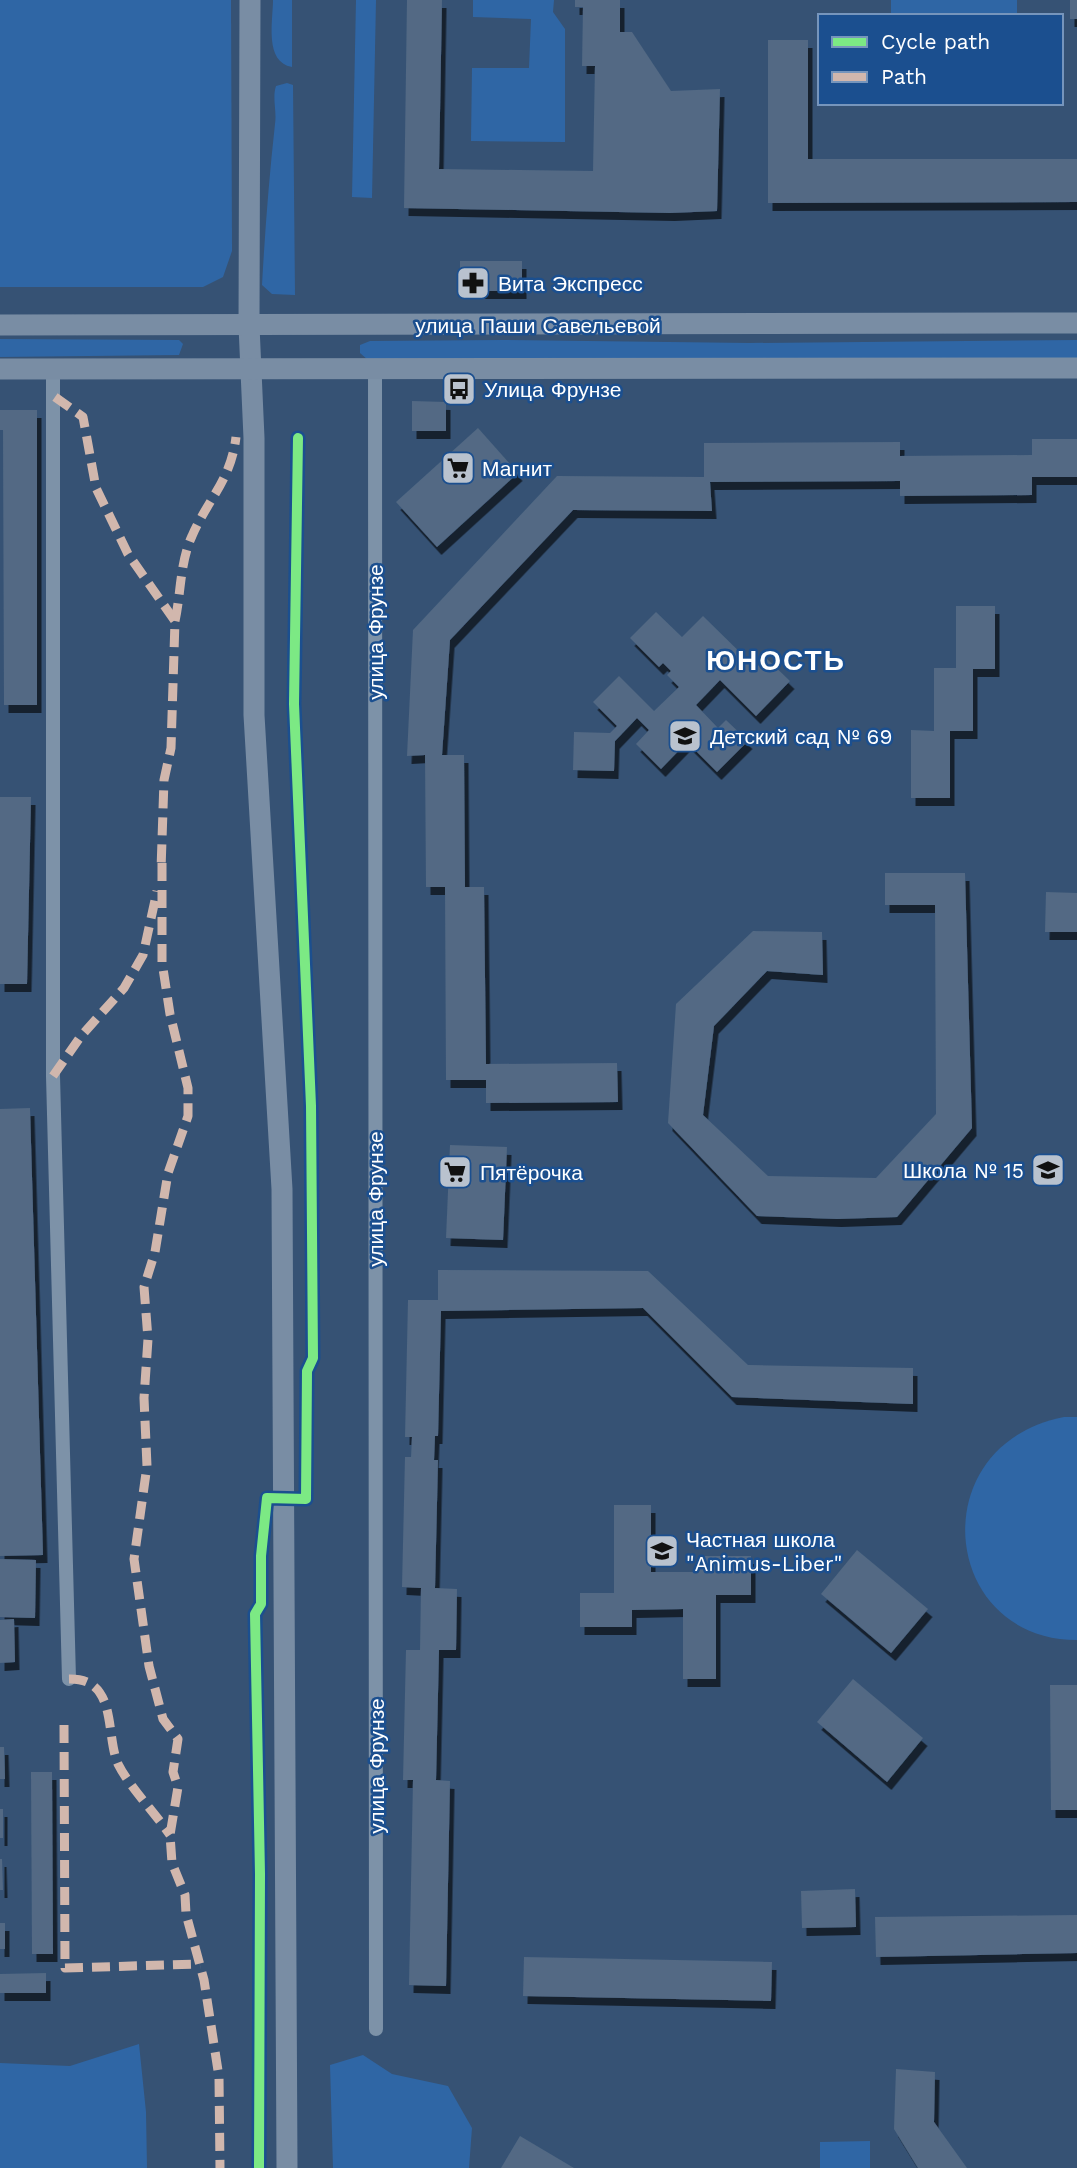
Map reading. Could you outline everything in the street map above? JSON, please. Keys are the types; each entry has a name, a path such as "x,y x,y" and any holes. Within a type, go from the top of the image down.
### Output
{"main road":[{"path":"250,0 249,326 254,438 254,715 282,1189 287,2168"},
{"name":"улица Паши Савельевой","path":"0,325 1077,324"},
{"name":"улица Паши Савельевой","path":"0,369 1077,368"}],"street":[{"path":"53,369 53,1076 69,1679"},
{"name":"улица Фрунзе","path":"375,369 376,2029"}],"shaded area":[{"path":"0,0 231,0 232,251 223,277 203,287 0,287"},
{"path":"273,0 292,0 292,67 283,64 274,49"},
{"path":"356,0 376,0 372,198 352,197"},
{"path":"473,0 554,0 553,12 565,29 565,142 471,141 472,68 529,68 531,19 473,17"},
{"path":"891,0 1017,0 1017,14 891,14"},
{"path":"287,83 293,85 295,295 272,294 262,285 275,91 276,86"},
{"path":"0,339 179,340 183,344 179,355 0,357"},
{"path":"1077,340 1077,358 368,360 360,353 360,345 370,341 749,343"},
{"path":"1064,1417 1077,1417 1077,1640 1031,1632 997,1609 975,1577 966,1539 969,1500 986,1464 1018,1435"},
{"path":"139,2044 146,2112 147,2168 0,2168 0,2063 70,2066"},
{"path":"363,2055 392,2074 448,2086 472,2128 469,2168 333,2168 330,2065"},
{"path":"870,2141 870,2168 820,2168 820,2142"}],"building":[{"path":"407,0 442,0 439,169 593,171 595,66 582,66 583,7 575,7 575,0 620,0 620,32 632,32 671,91 720,89 717,211 670,213 404,208"},
{"path":"1070,0 1077,0 1077,19 1070,19"},
{"path":"768,40 808,40 808,159 1077,159 1077,202 768,203"},
{"path":"460,261 522,261 522,291 460,291"},
{"path":"412,401 446,402 446,431 412,431"},
{"path":"0,410 37,410 37,705 4,705 3,430 0,430"},
{"path":"478,428 518,473 437,547 396,502"},
{"path":"1032,439 1077,439 1077,477 1032,477 1032,495 900,496 900,481 710,482 712,511 573,510 450,640 442,755 464,755 465,887 484,887 486,1064 617,1063 618,1102 486,1103 486,1080 446,1080 445,887 426,887 425,755 407,756 413,630 557,476 704,477 704,443 900,442 900,456 1032,455"},
{"path":"956,606 995,606 995,669 973,669 973,731 950,731 950,798 911,798 911,730 934,731 934,668 956,668"},
{"path":"656,612 682,637 703,616 756,668 766,658 790,681 756,716 720,680 696,705 718,728 726,720 748,741 717,772 687,742 661,769 636,744 649,730 637,718 615,741 614,771 573,770 574,732 610,733 617,726 593,702 619,676 654,711 679,687 667,675 671,671 663,663 659,667 630,638"},
{"path":"0,797 31,797 27,984 0,984"},
{"path":"885,873 965,873 972,1128 897,1217 837,1219 757,1216 668,1123 676,1004 753,931 822,932 823,975 767,971 714,1026 703,1115 768,1176 876,1178 936,1114 935,905 885,905"},
{"path":"1046,892 1077,893 1077,932 1045,932"},
{"path":"30,1108 43,1555 0,1556 0,1109"},
{"path":"450,1145 507,1147 503,1240 446,1238"},
{"path":"438,1270 648,1271 748,1365 913,1368 913,1404 732,1397 643,1308 441,1311 438,1436 435,1436 434,1460 438,1460 435,1588 457,1589 456,1650 439,1650 436,1780 450,1781 446,1986 409,1985 413,1780 403,1780 406,1650 420,1650 421,1588 402,1587 405,1457 411,1457 412,1437 405,1437 408,1300 438,1300"},
{"path":"614,1505 651,1505 651,1572 698,1572 698,1556 751,1556 751,1595 716,1595 716,1679 683,1679 683,1609 632,1610 632,1627 580,1627 580,1593 614,1593"},
{"path":"857,1550 928,1609 891,1653 821,1594"},
{"path":"0,1559 36,1560 35,1618 0,1617"},
{"path":"14,1619 15,1662 0,1663 0,1620"},
{"path":"853,1679 923,1738 887,1782 817,1722"},
{"path":"1050,1685 1077,1685 1077,1810 1051,1810"},
{"path":"0,1747 4,1747 5,1779 0,1779"},
{"path":"31,1772 52,1772 53,1954 32,1954"},
{"path":"0,1809 3,1809 3,1838 0,1838"},
{"path":"2,1859 3,1890 0,1890"},
{"path":"855,1889 856,1927 802,1928 801,1891"},
{"path":"1077,1915 1077,1953 876,1957 875,1917"},
{"path":"0,1923 5,1923 5,1949 0,1949"},
{"path":"524,1957 772,1962 771,2001 523,1996"},
{"path":"46,1973 46,1993 0,1993 0,1974"},
{"path":"896,2069 935,2072 934,2122 967,2168 918,2168 894,2129"},
{"path":"520,2136 574,2168 501,2168"}],"marked path":[{"path":"55,397 83,417 96,488 128,554 175,621 171,748 164,780 161,870"},
{"path":"175,621 188,546 224,477 236,437"},
{"path":"162,863 162,962 170,1014 188,1088 188,1116 168,1173 155,1252 144,1287 148,1339 144,1398 147,1466 134,1559 149,1666 163,1719 178,1739 173,1772 178,1787 170,1835 172,1863 185,1895 186,1914 204,1980 219,2077 220,2168"},
{"path":"53,1076 81,1036 124,988 143,955 157,891"},
{"path":"69,1679 85,1681 96,1688 103,1698 118,1764 170,1835"},
{"path":"64,1725 65,1968 200,1964"}],"cycle path":[{"path":"259,2168 260,1874 255,1614 261,1604 261,1556 267,1498 306,1499 307,1371 313,1358 311,1106 294,704 298,438"}],"place":[{"name":"Вита Экспресс","path":"473,283"},
{"name":"Улица Фрунзе","path":"459,389"},
{"name":"Магнит","path":"458,468"},
{"name":"Детский сад № 69","path":"685,736"},
{"name":"Школа № 15","path":"1048,1170"},
{"name":"Пятёрочка","path":"455,1172"},
{"name":"Частная школа \"Animus-Liber\"","path":"662,1551"}],"district":[{"name":"ЮНОСТЬ","path":"776,660"}]}
